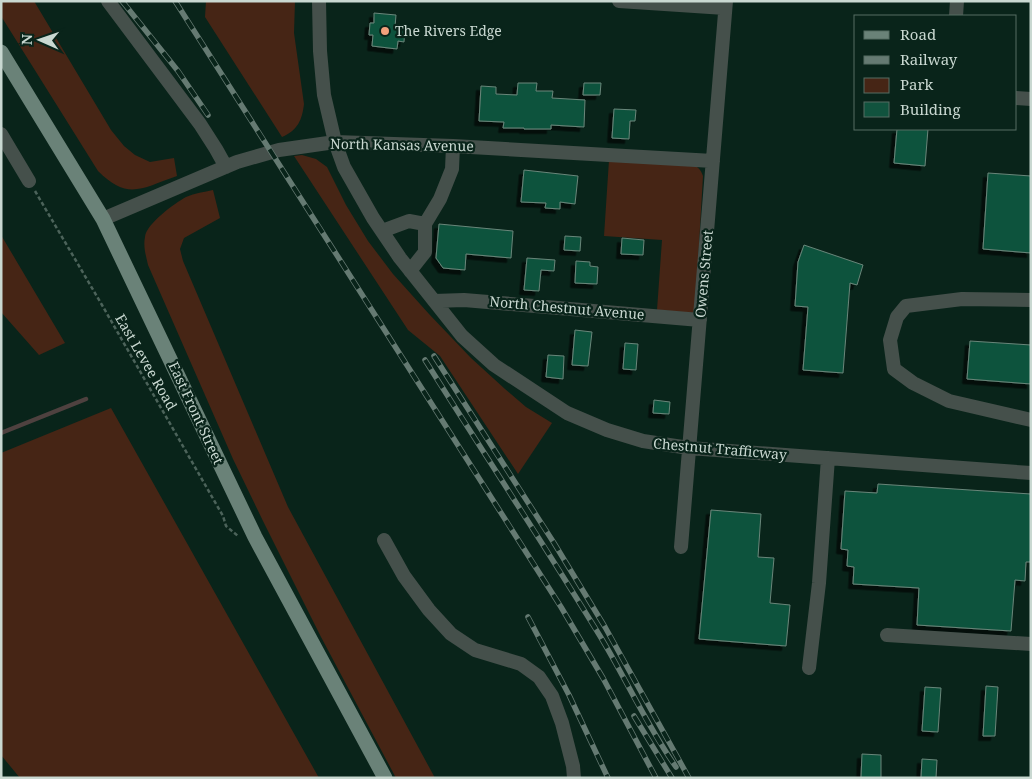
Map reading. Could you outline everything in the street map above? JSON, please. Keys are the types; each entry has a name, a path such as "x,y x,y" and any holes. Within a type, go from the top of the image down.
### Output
{"main road":[{"name":"East Front Street","path":"1,52 103,219 255,537 385,778"}],"street":[{"path":"108,1 200,124 226,167"},
{"name":"Chestnut Trafficway","path":"319,1 320,51 324,96 335,142 344,167 400,258 462,336 494,365 567,413 608,430 643,441 688,448 1031,473"},
{"path":"619,1 725,4"},
{"path":"956,15 957,1"},
{"name":"Owens Street","path":"681,547 725,4"},
{"path":"1017,98 1031,99"},
{"path":"1,134 29,181"},
{"name":"North Kansas Avenue","path":"103,219 238,162 279,150 335,142 454,146 713,161"},
{"path":"410,271 426,252 425,224 440,199 452,168 454,146"},
{"path":"382,231 409,221 425,224"},
{"path":"1031,300 962,299 906,306 897,317 890,340 894,369 914,383 949,401 1031,420"},
{"name":"North Chestnut Avenue","path":"434,301 464,300 700,320"},
{"path":"809,668 819,582 828,458"},
{"path":"384,540 404,576 429,610 451,634 475,650 521,664 539,677 552,696 562,723 573,766 574,778"},
{"path":"887,635 1031,644"}],"path":[{"name":"East Levee Road","path":"29,181 223,516 226,526 239,537 255,537"}],"green space":[{"path":"1,1 34,1 111,130 124,146 135,155 150,162 174,158 177,176 145,188 127,189 118,186 98,171 1,16"},
{"path":"206,1 295,1 294,33 304,104 298,124 292,131 282,137 205,17"},
{"path":"302,155 316,159 327,167 346,205 368,241 393,274 429,314 471,358 505,389 526,407 552,423 518,474 440,356 408,330 294,156"},
{"path":"609,160 694,165 699,168 703,176 695,313 657,310 662,240 604,236"},
{"path":"213,190 220,218 184,238 180,249 183,261 288,507 435,778 396,778 321,637 233,459 148,265 144,240 150,226 168,209 186,197"},
{"path":"1,235 65,343 39,355 1,312"},
{"path":"111,408 319,778 20,778 1,755 1,453"}],"building":[{"path":"374,13 396,15 395,27 405,27 404,42 398,41 397,49 372,46 373,35 369,35 370,23 374,23"},
{"path":"518,83 537,83 536,91 553,91 552,98 585,100 584,127 551,125 551,129 503,128 504,122 479,121 481,86 496,87 496,94 517,95"},
{"path":"584,83 601,83 600,95 583,95"},
{"path":"614,109 636,110 635,121 630,121 629,139 612,138"},
{"path":"897,130 928,130 925,166 894,163"},
{"path":"524,170 578,176 575,204 560,202 560,209 545,208 546,203 521,202"},
{"path":"988,173 1031,176 1031,253 983,249"},
{"path":"439,224 513,231 511,258 466,254 465,270 443,268 436,258"},
{"path":"565,236 581,237 580,251 564,250"},
{"path":"622,238 644,240 643,255 621,254"},
{"path":"804,245 863,265 857,285 850,283 843,373 803,370 808,307 795,306 798,262"},
{"path":"527,258 555,260 554,271 541,270 539,291 524,290"},
{"path":"576,261 590,262 590,266 598,267 597,284 575,283"},
{"path":"575,330 592,332 588,366 572,365"},
{"path":"970,341 1031,345 1031,384 967,379"},
{"path":"625,343 638,344 636,370 623,369"},
{"path":"548,355 564,356 563,379 546,377"},
{"path":"654,400 670,402 669,414 653,413"},
{"path":"878,484 1031,494 1031,562 1026,562 1025,581 1015,580 1011,631 917,625 919,588 853,584 854,567 847,566 848,550 841,549 845,491 877,493"},
{"path":"711,510 761,514 758,557 774,558 770,603 790,605 786,646 699,639"},
{"path":"986,686 998,687 995,736 983,736"},
{"path":"925,687 941,688 938,732 922,731"},
{"path":"862,754 881,755 881,778 861,778"},
{"path":"922,759 937,760 936,778 921,778"}],"waterway":[{"path":"1,433 86,399"}],"railway":[{"path":"122,1 178,71 208,115"},
{"path":"175,1 561,607 603,678 656,778"},
{"path":"434,356 554,543 605,627 689,778"},
{"path":"425,360 600,636 676,767"},
{"path":"528,617 569,695 608,778"},
{"path":"634,716 672,778"}],"place":[{"name":"The Rivers Edge","path":"385,31"}]}
